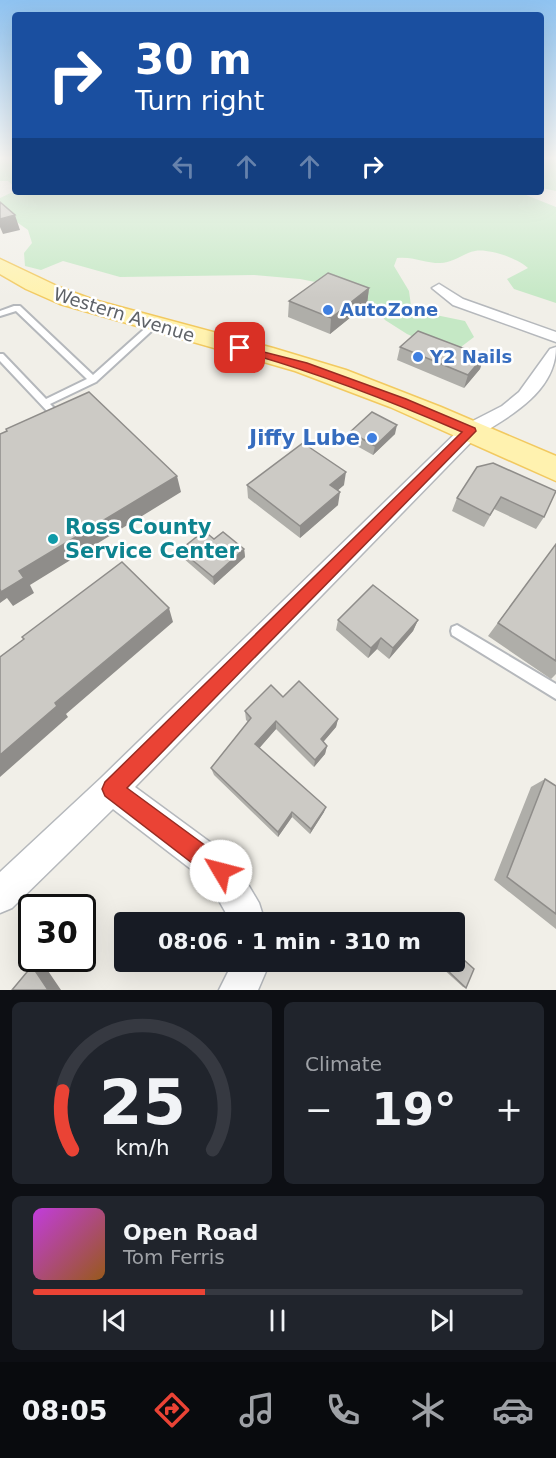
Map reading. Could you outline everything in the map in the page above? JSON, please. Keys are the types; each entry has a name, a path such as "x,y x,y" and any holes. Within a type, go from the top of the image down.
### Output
{"main road":[{"name":"Western Avenue","path":"0,265 22,280 55,296 304,365 402,401 556,469"}],"street":[{"path":"439,288 458,302 556,337"},
{"path":"1,893 112,789 470,431 508,410 525,396 556,352"},
{"path":"112,789 221,871 245,912"},
{"path":"238,990 247,972"}],"lane":[{"path":"0,315 17,308 93,380"},
{"path":"44,403 93,380 154,325"},
{"path":"0,356 54,413 34,422"},
{"path":"457,631 556,692"}],"green space":[{"path":"0,205 552,205 556,207 556,303 514,289 507,279 528,268 503,255 481,250 440,263 397,258 394,266 409,291 411,306 426,313 465,321 474,337 457,350 436,347 407,334 385,320 373,304 336,286 300,279 254,275 120,277 63,261 41,270 25,266 24,253 32,243 28,230 0,210"}],"building":[{"path":"0,205 4,205 15,215 0,219"},
{"path":"328,273 369,288 331,318 289,301"},
{"path":"418,331 484,356 468,375 400,347"},
{"name":"Ross County Service Center","path":"89,392 177,476 19,571 24,578 1,592 0,434 7,431 6,429"},
{"path":"372,412 397,425 375,446 350,432"},
{"path":"303,443 346,472 330,485 340,492 300,526 247,485"},
{"path":"493,463 556,491 544,517 501,497 490,515 457,498 477,467"},
{"path":"204,531 214,539 223,532 244,549 213,577 180,550"},
{"path":"556,544 556,661 498,623"},
{"path":"122,562 169,608 55,703 57,706 0,755 0,657 24,639 22,637"},
{"path":"373,585 418,620 393,648 381,638 371,648 338,620"},
{"path":"299,681 338,719 321,739 327,746 315,760 276,721 255,744 326,807 311,829 292,812 278,832 211,768 251,718 245,711 271,685 283,697"},
{"path":"545,779 556,786 556,914 507,877"},
{"path":"465,961 474,969 466,988 449,972 465,972"},
{"path":"27,972 36,972 48,990 12,990"}],"place":[{"name":"AutoZone","path":"328,310"},
{"name":"Y2 Nails","path":"418,357"},
{"name":"Jiffy Lube","path":"372,438"},
{"name":"Ross County Service Center","path":"53,539"}],"route":[{"path":"221,871 112,789 470,431 402,401 304,365 240,348"}]}
